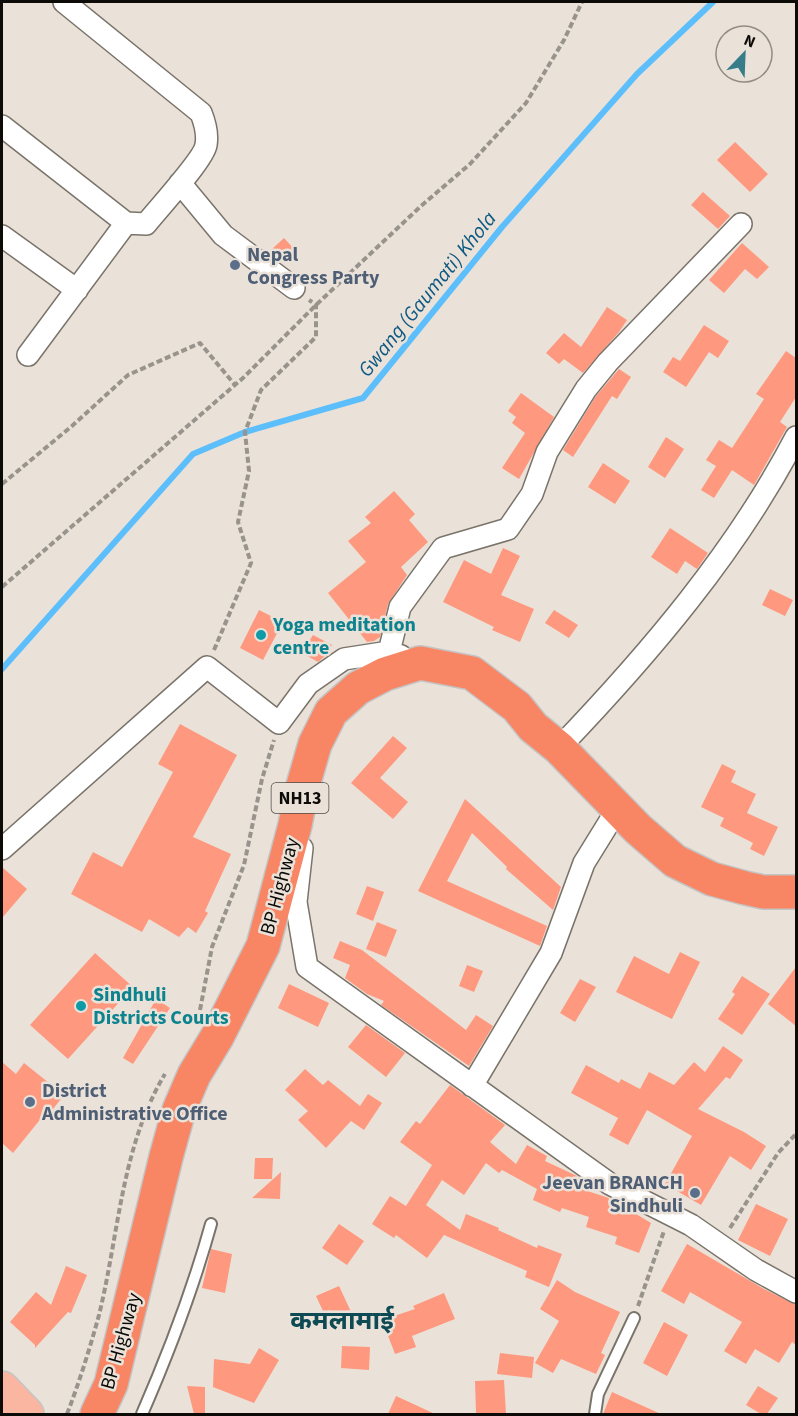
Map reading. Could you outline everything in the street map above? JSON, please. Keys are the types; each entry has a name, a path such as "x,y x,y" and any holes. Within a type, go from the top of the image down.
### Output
{"highway":[{"name":"BP Highway","path":"97,1414 111,1384 179,1110 194,1075 218,1037 263,946 315,744 331,712 358,688 385,674 420,663 472,673 517,707 533,727 559,748 638,829 675,861 712,879 763,892 796,892"}],"main road":[{"path":"2,1388 27,1414"}],"street":[{"path":"2,126 126,223 146,224 206,147 207,130 201,113 64,2"},
{"path":"180,183 223,235 294,288"},
{"path":"28,355 126,223"},
{"path":"389,652 400,607 443,548 508,528 532,494 547,452 586,389 608,362 741,224"},
{"path":"2,236 77,290"},
{"path":"559,748 662,633 708,574 772,483 796,436"},
{"path":"2,849 207,667 279,723 308,684 344,659 389,652 420,663"},
{"path":"472,1086 551,953 584,863 618,808"},
{"path":"296,825 303,840 296,902 307,967 610,1184 670,1213 756,1270 796,1292"}],"lane":[{"path":"142,1414 175,1338 196,1278 211,1224"},
{"path":"595,1414 598,1394 634,1318"}],"path":[{"path":"2,587 235,385 421,206 470,164 526,104 564,40 582,2"},
{"path":"207,667 251,563 238,522 249,471 244,432 261,390 316,337 316,305"},
{"path":"2,484 72,426 128,375 200,343 235,385"},
{"path":"719,1244 778,1152 796,1134"},
{"path":"634,1318 670,1213"}],"building":[{"path":"735,142 768,174 750,192 717,160"},
{"path":"703,192 730,216 718,229 691,205"},
{"path":"284,238 294,249 282,260 272,249"},
{"path":"742,243 769,267 757,279 745,269 724,293 709,280"},
{"path":"607,307 627,320 583,373 564,359 559,364 546,353 564,333 581,347"},
{"path":"704,325 729,341 718,358 709,352 686,387 663,372 673,357 680,361"},
{"path":"786,351 796,358 796,397 780,422 787,427 754,485 732,470 714,498 701,490 716,466 706,460 719,440 732,448 764,399 756,394"},
{"path":"619,369 631,377 617,399 612,396 573,457 563,450 596,396"},
{"path":"521,393 554,417 519,479 502,468 525,433 512,423 516,417 508,411"},
{"path":"666,437 684,449 665,478 648,467"},
{"path":"603,463 630,481 615,504 588,487"},
{"path":"394,491 415,514 409,520 428,542 401,567 407,575 388,604 380,637 367,642 328,593 366,562 348,541 371,523 365,517"},
{"path":"670,528 708,553 697,569 685,561 677,574 651,557"},
{"path":"503,548 520,556 501,595 534,609 520,642 492,630 494,627 443,602 464,560 491,574"},
{"path":"770,589 793,600 785,616 762,605"},
{"name":"Yoga meditation centre","path":"259,610 283,622 263,660 240,648"},
{"path":"554,610 578,625 569,638 545,623"},
{"path":"313,635 332,645 318,662 302,653"},
{"path":"180,724 237,755 193,837 231,854 205,911 208,913 196,933 188,927 179,937 149,919 142,932 71,894 93,852 122,867 173,772 158,764"},
{"path":"393,736 407,748 380,778 408,802 393,819 351,783"},
{"path":"722,764 736,771 731,782 756,794 747,813 778,827 764,856 750,849 753,843 720,826 724,818 701,807"},
{"path":"465,799 561,887 553,910 506,869 507,867 472,833 447,881 547,926 540,946 418,891"},
{"path":"2,867 27,889 2,918"},
{"path":"367,886 384,892 373,921 356,914"},
{"path":"377,922 397,930 386,957 366,949"},
{"path":"340,941 362,950 466,1030 476,1015 493,1026 469,1066 381,1005 384,1001 367,994 345,978 350,965 333,958"},
{"path":"680,952 700,962 672,1019 616,992 634,956 669,974"},
{"name":"Sindhuli Districts Courts","path":"95,953 133,987 68,1059 30,1025"},
{"path":"467,965 483,971 474,992 459,986"},
{"path":"796,967 796,1026 768,1004"},
{"path":"742,976 770,994 742,1035 718,1019 735,994 732,992"},
{"path":"580,979 596,987 575,1022 560,1013"},
{"path":"289,984 329,1003 318,1027 278,1008"},
{"path":"156,999 170,1008 133,1064 123,1058"},
{"path":"366,1025 405,1053 386,1077 348,1047"},
{"path":"723,1046 743,1060 730,1079 726,1077 698,1109 766,1146 751,1170 730,1156 701,1205 665,1184 692,1136 647,1110 628,1145 609,1135 618,1118 571,1093 586,1065 619,1083 621,1079 640,1089 649,1072 674,1085 694,1062 705,1072"},
{"name":"District Administrative Office","path":"2,1062 16,1074 24,1063 64,1095 46,1118 43,1116 13,1153 2,1143"},
{"path":"305,1069 323,1085 328,1080 360,1106 368,1094 382,1103 364,1130 351,1121 326,1148 298,1120 308,1111 285,1090"},
{"path":"450,1085 505,1125 490,1142 516,1164 527,1145 547,1156 545,1161 577,1176 572,1186 609,1198 608,1202 631,1211 651,1223 639,1253 615,1244 617,1237 586,1227 589,1217 562,1208 560,1212 533,1200 537,1189 502,1170 499,1173 486,1163 464,1195 442,1180 426,1205 460,1230 466,1214 537,1248 538,1245 562,1254 549,1287 525,1277 527,1271 444,1235 427,1258 396,1235 394,1238 372,1224 390,1196 406,1206 432,1165 400,1142 416,1121 420,1124"},
{"path":"255,1158 273,1158 272,1179 254,1179"},
{"path":"281,1172 280,1199 252,1198"},
{"path":"756,1204 788,1219 770,1256 738,1240"},
{"path":"339,1224 364,1241 347,1265 322,1248"},
{"path":"687,1244 796,1305 796,1345 792,1342 779,1363 755,1349 746,1364 724,1351 742,1322 690,1292 684,1304 661,1291"},
{"path":"211,1249 232,1254 225,1293 202,1288"},
{"path":"66,1266 87,1275 71,1313 68,1312 35,1348 35,1345 10,1322 36,1292 51,1305"},
{"path":"557,1280 575,1292 620,1312 601,1353 605,1355 596,1374 561,1359 553,1373 535,1363 559,1321 540,1309"},
{"path":"339,1286 352,1314 329,1324 316,1296"},
{"path":"444,1293 455,1319 412,1336 416,1347 395,1354 382,1320 415,1309 413,1306"},
{"path":"664,1322 688,1335 667,1376 643,1363"},
{"path":"342,1346 370,1347 369,1370 341,1368"},
{"path":"259,1348 279,1360 254,1403 213,1387 214,1359 250,1364"},
{"path":"500,1353 534,1357 532,1378 497,1374"},
{"path":"504,1380 506,1414 476,1414 475,1381"},
{"path":"187,1386 205,1387 205,1414 194,1414"},
{"path":"758,1386 778,1398 767,1414 761,1414 746,1405"},
{"path":"612,1392 661,1414 603,1414"},
{"path":"396,1396 435,1414 388,1414"}],"waterway":[{"name":"Gwang (Gaumati) Khola","path":"2,669 193,454 245,432 363,398 502,227 637,74 713,2"}],"place":[{"name":"Nepal Congress Party","path":"235,265"},
{"name":"Yoga meditation centre","path":"261,635"},
{"name":"Sindhuli Districts Courts","path":"81,1006"},
{"name":"District Administrative Office","path":"30,1102"},
{"name":"Jeevan BRANCH Sindhuli","path":"695,1193"}],"district":[{"name":"कमलामाई","path":"342,1320"}]}
